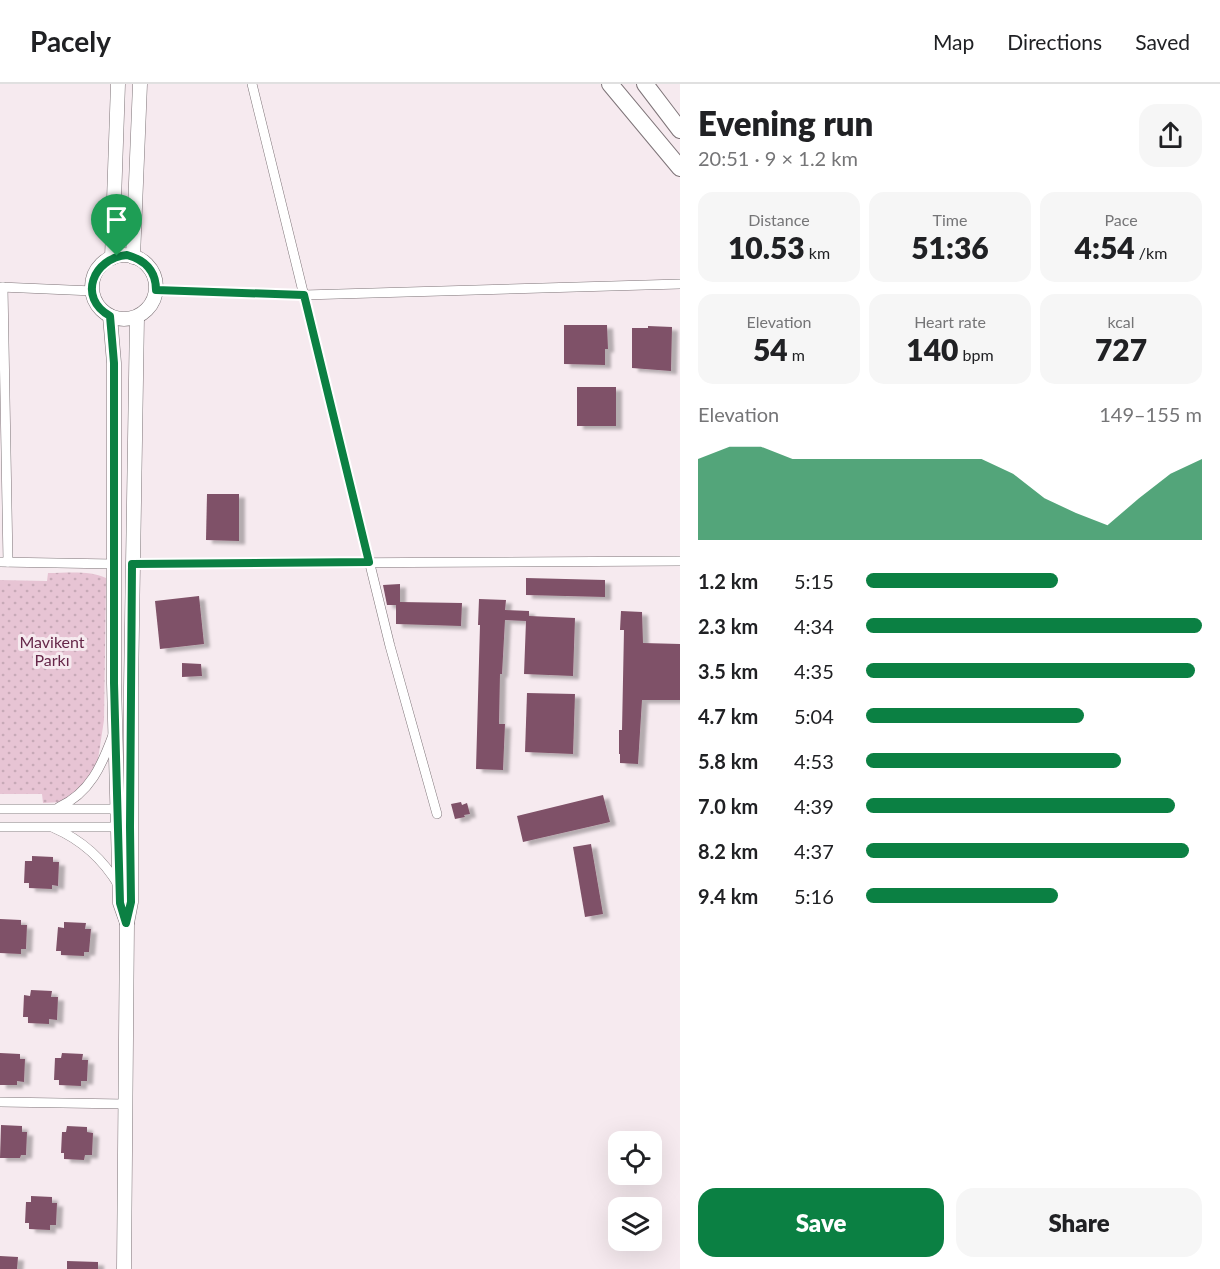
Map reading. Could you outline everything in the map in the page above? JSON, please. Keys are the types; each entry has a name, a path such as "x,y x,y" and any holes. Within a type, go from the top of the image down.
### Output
{"highway":[{"path":"610,84 680,168"},
{"path":"645,84 680,130"}],"main road":[{"path":"112,258 118,84"},
{"path":"134,257 140,84"},
{"path":"127,255 134,257 146,263 152,271 156,281 153,302 137,317 127,319 110,316 99,307 93,291 94,276 99,267 112,258 127,255"},
{"path":"110,316 114,363 115,730 124,809"},
{"path":"126,923 120,903 119,886 124,827 137,317"},
{"path":"124,827 131,902 126,923 124,1269"}],"street":[{"path":"252,84 390,646 437,814"},
{"path":"156,290 304,295 680,284"},
{"path":"93,291 2,287 4,562 114,564"},
{"path":"132,564 680,561"},
{"path":"55,809 71,801 92,781 104,761 115,730"},
{"path":"0,809 124,809"},
{"path":"0,826 124,827"},
{"path":"52,827 76,839 96,856 119,886"},
{"path":"0,1102 125,1104"}],"green space":[{"name":"Mavikent Parkı","path":"48,573 85,573 106,578 104,720 97,766 83,790 61,802 43,803 42,794 0,794 0,580 47,581"}],"building":[{"path":"564,325 607,325 608,349 605,349 605,365 564,364"},
{"path":"648,326 672,327 671,371 632,368 632,328 648,328"},
{"path":"577,387 616,387 616,426 577,426"},
{"path":"207,494 239,494 239,541 206,540"},
{"path":"526,578 605,580 605,597 526,595"},
{"path":"400,584 400,602 462,603 461,626 396,624 396,605 387,605 383,585"},
{"path":"199,596 204,644 160,649 155,601"},
{"path":"479,599 506,600 505,610 529,611 529,616 575,618 573,676 524,674 526,621 505,620 502,674 500,674 499,724 505,724 503,770 476,769"},
{"path":"621,611 642,612 643,643 680,644 680,700 642,700 638,764 620,763 619,754 619,730 622,730 624,630 620,630"},
{"path":"182,663 201,664 202,676 182,677"},
{"path":"527,693 575,694 573,754 525,752"},
{"path":"603,795 610,822 523,842 517,816"},
{"path":"461,802 462,805 467,803 470,814 455,819 451,804"},
{"path":"591,844 603,914 585,917 573,847"},
{"path":"32,856 53,857 53,862 59,862 58,886 52,885 52,889 29,888 29,883 24,883 25,861 32,861"},
{"path":"0,919 21,920 21,925 27,925 26,949 21,949 21,954 0,953"},
{"path":"64,922 86,923 85,929 91,929 89,952 84,952 84,956 61,955 61,951 56,951 58,927 64,928"},
{"path":"31,990 52,991 51,997 58,997 57,1020 49,1019 49,1024 28,1023 28,1017 23,1017 24,995 30,996"},
{"path":"0,1053 20,1054 20,1059 25,1059 24,1082 17,1081 17,1085 0,1085"},
{"path":"62,1053 83,1054 82,1060 88,1060 87,1081 81,1081 81,1086 59,1085 59,1080 54,1080 55,1058 61,1058"},
{"path":"1,1125 22,1126 22,1132 27,1132 26,1155 21,1155 20,1158 0,1158"},
{"path":"67,1126 87,1127 87,1132 93,1133 92,1155 85,1155 84,1160 64,1159 64,1153 61,1153 62,1132 66,1132"},
{"path":"31,1196 52,1197 52,1203 57,1203 56,1225 50,1225 50,1230 29,1229 29,1223 25,1223 26,1202 31,1202"},
{"path":"0,1256 18,1257 17,1269 0,1269"},
{"path":"67,1261 98,1262 98,1269 67,1269"}],"route":[{"path":"127,255 146,263 156,281 156,290 304,295 369,562 132,564 131,902 126,923 120,903 114,683 114,363 110,316 99,307 92,286 99,267 107,260 117,256 127,255"}]}
